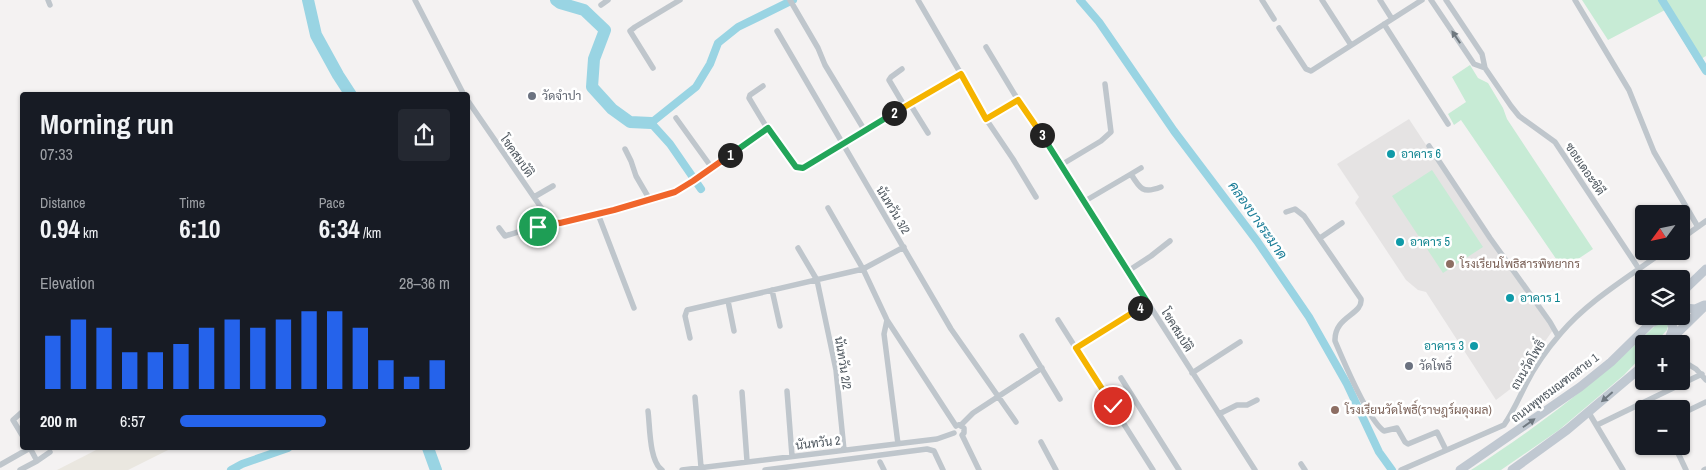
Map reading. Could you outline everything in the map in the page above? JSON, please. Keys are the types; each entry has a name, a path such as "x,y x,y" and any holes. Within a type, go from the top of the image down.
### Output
{"main road":[{"path":"1690,285 1706,268"},
{"path":"1690,308 1696,309 1706,304"},
{"path":"1675,335 1706,304"},
{"name":"ถนนพุทธมณฑลสาย 1","path":"1460,470 1580,387 1611,362 1649,325"},
{"path":"1518,468 1589,413 1635,373"}],"street":[{"path":"414,0 462,92"},
{"path":"601,5 608,0"},
{"path":"653,68 630,31 635,26 680,0"},
{"path":"790,0 818,48 825,65 865,131"},
{"path":"918,0 986,119 1036,197"},
{"path":"1262,0 1274,19"},
{"path":"1322,0 1351,45"},
{"path":"1380,0 1392,19"},
{"path":"1279,28 1306,69 1314,69 1422,0"},
{"name":"ซอยเดอะซิตี","path":"1431,0 1474,64 1485,68"},
{"name":"ซอยเดอะซิตี","path":"1446,0 1482,54 1485,68 1518,116 1555,142 1640,269"},
{"path":"1575,0 1629,90 1654,152 1698,227"},
{"path":"1384,24 1448,124"},
{"name":"นันทวัน 3/2","path":"777,31 960,342 1016,422"},
{"name":"โชคสมบัติ","path":"986,46 1018,100 1255,470"},
{"path":"902,69 891,77 889,82 928,133"},
{"path":"763,86 750,95 749,98 798,169 807,166 961,74"},
{"path":"1061,165 1101,141 1112,132 1106,84"},
{"path":"986,119 1018,100"},
{"name":"โชคสมบัติ","path":"470,103 551,222"},
{"path":"676,118 712,168"},
{"path":"498,228 504,236 551,222 560,223 598,214 675,192 768,128"},
{"path":"1429,146 1558,336"},
{"path":"625,149 636,176 650,200"},
{"path":"1084,202 1141,168"},
{"path":"1131,174 1142,189 1152,191 1161,187"},
{"path":"534,197 553,186"},
{"path":"828,208 863,270 887,320 958,425 964,430 962,435 979,470"},
{"path":"1286,212 1298,210 1320,238 1361,299 1358,309 1337,327 1335,341 1356,387 1377,424 1384,431 1397,428 1401,437 1408,444 1436,432 1446,450"},
{"path":"598,214 634,308"},
{"path":"1690,233 1706,221"},
{"path":"1320,238 1342,223"},
{"path":"1128,271 1170,241"},
{"path":"690,338 686,311 863,270 904,247"},
{"name":"นันทวัน 2/2","path":"798,248 817,280 836,370 844,450"},
{"name":"ถนนวัดโพธิ์","path":"1504,425 1532,373 1558,336 1596,300 1652,260"},
{"path":"772,290 780,326"},
{"path":"728,301 734,331"},
{"path":"1076,348 1148,303"},
{"path":"887,320 884,334 898,444"},
{"path":"1058,320 1152,470"},
{"path":"1022,336 1060,399"},
{"path":"1192,373 1240,342"},
{"path":"1690,364 1706,380"},
{"path":"962,435 958,436 954,433 954,429 973,412 1042,368"},
{"path":"1597,425 1702,374"},
{"path":"1121,378 1179,470"},
{"path":"787,391 792,456"},
{"path":"742,392 747,461"},
{"path":"695,397 701,467"},
{"path":"1219,414 1232,407 1240,404 1250,404 1256,400"},
{"path":"1690,410 1706,402"},
{"path":"648,410 653,457 658,468 662,470"},
{"path":"1589,413 1623,470"},
{"path":"20,414 13,420 20,432"},
{"path":"1402,469 1504,425 1511,436"},
{"name":"นันทวัน 2","path":"682,470 937,439 954,433"},
{"path":"1042,442 1056,470"},
{"path":"765,470 927,449 934,452 944,470"},
{"path":"0,465 26,450"},
{"path":"31,450 36,461"},
{"path":"20,470 50,452"},
{"path":"1679,455 1686,470"},
{"path":"880,462 884,470"},
{"path":"1301,464 1305,470"}],"shaded area":[{"name":"โรงเรียนโพธิสารพิทยากร","path":"1409,119 1492,245 1553,330 1513,387 1496,400 1426,292 1418,290 1406,280 1355,203 1359,197 1337,164"},
{"path":"96,450 168,450 128,470 57,470"}],"green space":[{"path":"1582,0 1706,0 1706,56 1696,62 1665,10 1608,40"},
{"path":"1470,65 1478,78 1488,83 1503,108 1507,119 1593,249 1563,269 1461,120 1454,125 1448,114 1466,102 1452,77"},
{"path":"1432,170 1483,247 1443,273 1392,196"},
{"path":"1656,325 1668,325 1667,330 1662,335 1645,335"},
{"path":"1635,345 1635,363 1559,430 1501,470 1471,470 1569,401"}],"waterway":[{"path":"308,0 316,35 349,92"},
{"name":"คลองบางระมาด","path":"556,0 584,10 605,30 594,59 592,87 612,109 630,122 651,123"},
{"name":"คลองบางระมาด","path":"701,189 670,144 651,123 696,87 710,64 718,43 738,27 793,0"},
{"name":"คลองบางระมาด","path":"1080,0 1099,22 1174,131 1257,241 1309,317 1347,384 1379,452 1392,470"},
{"path":"1662,0 1706,71"},
{"path":"231,470 242,464 282,450"},
{"path":"429,450 436,470"}],"place":[{"name":"วัดจำปา","path":"532,96"},
{"name":"อาคาร 6","path":"1391,154"},
{"name":"อาคาร 5","path":"1400,242"},
{"name":"โรงเรียนโพธิสารพิทยากร","path":"1450,264"},
{"name":"อาคาร 1","path":"1510,298"},
{"name":"อาคาร 3","path":"1474,346"},
{"name":"วัดโพธิ์","path":"1409,366"},
{"name":"โรงเรียนวัดโพธิ์(ราษฎร์ผดุงผล)","path":"1335,410"}],"route":[{"path":"538,227 551,222 560,223 614,210 675,192 768,128 796,167 798,169 803,168 961,74 986,119 1018,100 1148,303 1076,348 1113,406"}]}
